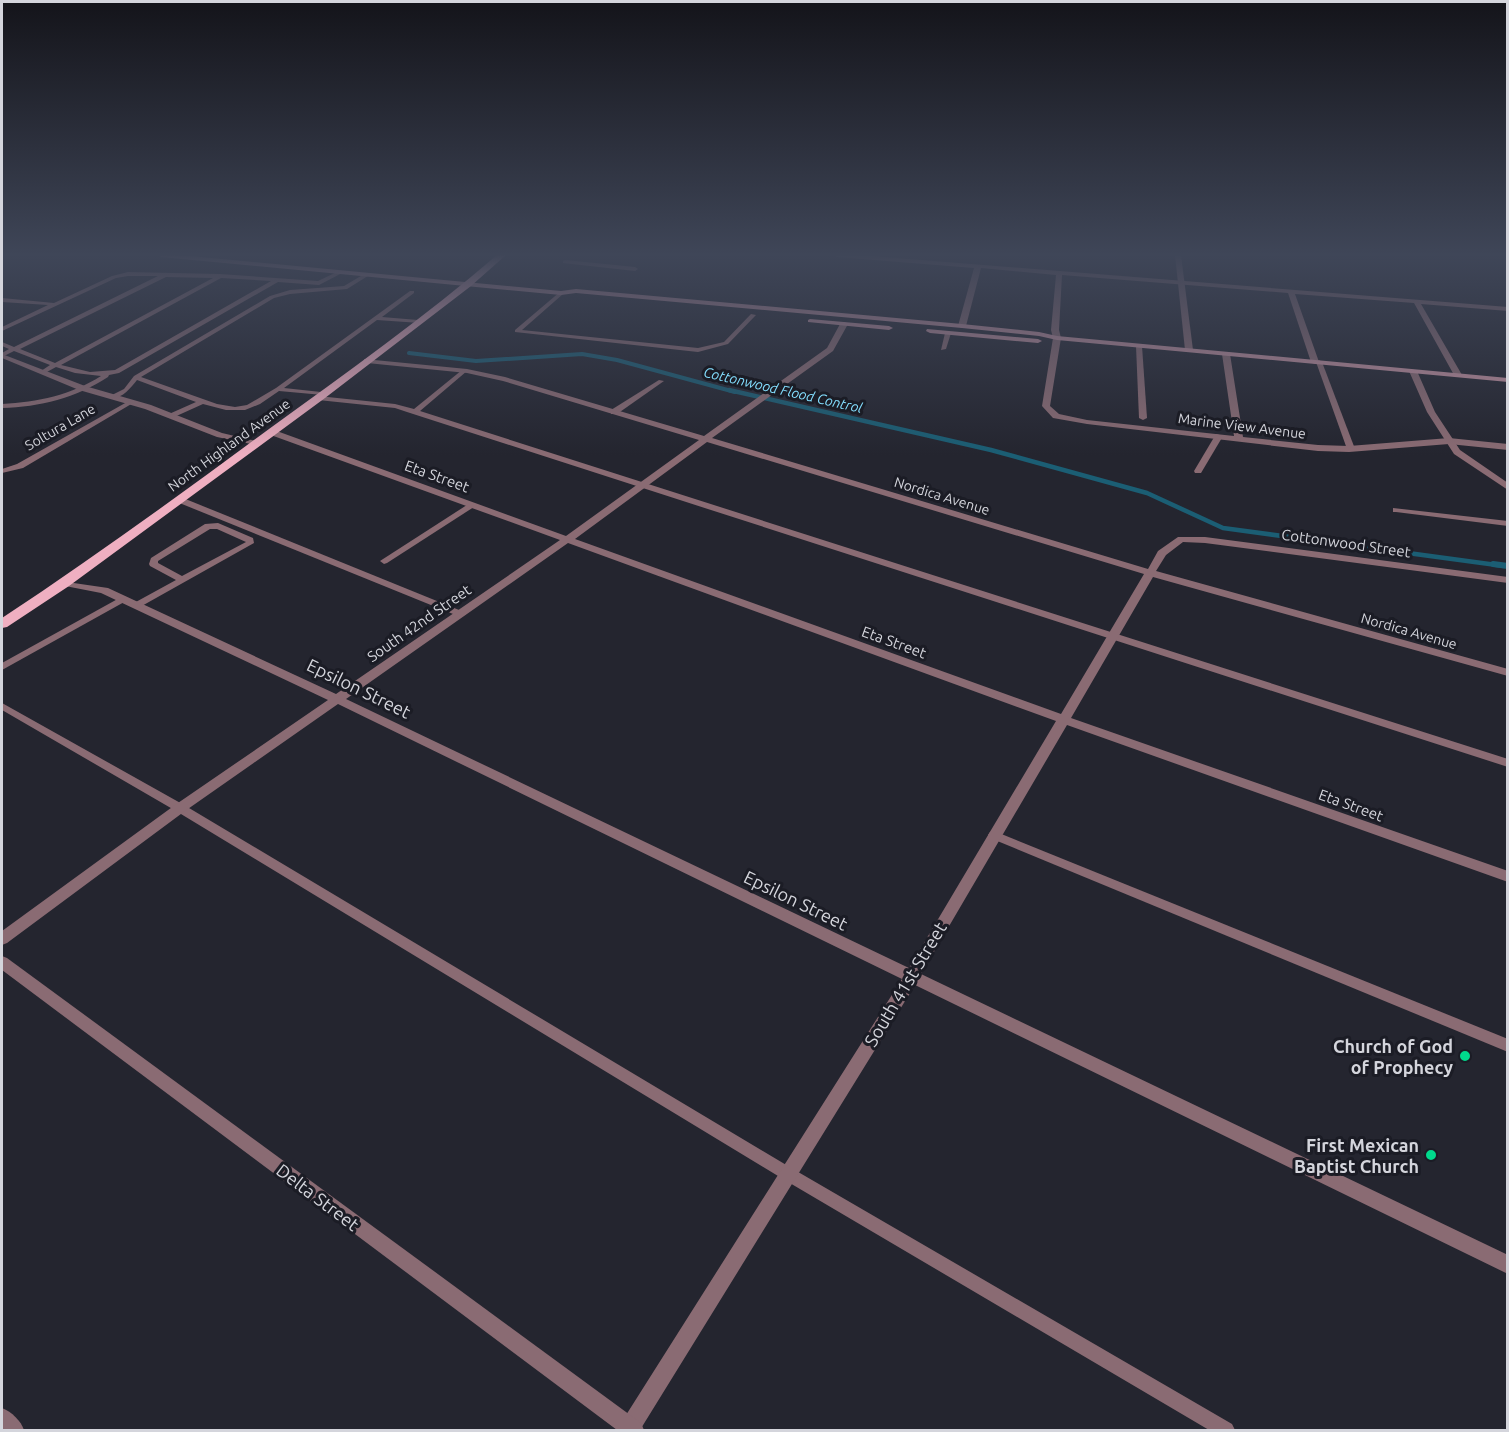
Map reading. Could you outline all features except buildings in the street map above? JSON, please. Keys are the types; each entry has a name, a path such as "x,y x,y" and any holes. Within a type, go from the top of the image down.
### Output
{"main road":[{"name":"North Highland Avenue","path":"2,624 180,500 418,322"},
{"path":"822,322 1033,341 1057,338"},
{"path":"916,322 1039,334 1057,338 1508,380"}],"street":[{"path":"962,326 963,322"},
{"path":"1056,322 1057,338"},
{"path":"1186,322 1189,350"},
{"path":"1302,322 1317,362"},
{"path":"1427,322 1458,375"},
{"name":"South 42nd Street","path":"2,939 180,808 461,614 830,349 844,324"},
{"name":"Marine View Avenue","path":"1057,338 1046,406 1056,416 1087,422 1318,448 1449,441 1508,447"},
{"path":"1226,354 1239,438"},
{"path":"2,355 82,388 171,416 220,435 256,442"},
{"name":"Nordica Avenue","path":"367,361 464,371 505,379 1150,573 1508,673"},
{"path":"1413,371 1431,412 1457,452 1508,487"},
{"name":"Eta Street","path":"271,432 1062,719 1508,877"},
{"name":"South 41st Street","path":"631,1430 911,978 1162,553 1181,539"},
{"name":"Cottonwood Street","path":"1181,539 1205,540 1508,580"},
{"name":"Epsilon Street","path":"64,583 104,590 339,700 911,978 1508,1264"},
{"name":"Delta Street","path":"2,962 631,1430"}],"lane":[{"path":"2,329 17,322"},
{"path":"2,355 69,322"},
{"path":"43,372 136,322"},
{"path":"2,406 44,402 82,388 117,372 203,322"},
{"path":"111,397 126,390 136,377 230,322"},
{"path":"136,377 228,410 244,410 278,389 371,322"},
{"path":"528,322 518,331 698,350 726,343 746,322"},
{"path":"943,348 948,333"},
{"path":"2,344 87,375 106,376"},
{"path":"1139,346 1143,418"},
{"path":"1317,362 1351,448"},
{"path":"416,412 464,371"},
{"path":"614,412 662,381"},
{"path":"278,389 395,406 416,412 639,486 1508,763"},
{"path":"171,416 202,402"},
{"name":"Soltura Lane","path":"2,471 20,466 129,403"},
{"path":"1198,471 1219,436"},
{"path":"180,500 461,614"},
{"path":"384,561 473,505"},
{"path":"1396,510 1508,524"},
{"path":"137,605 183,580 249,543 250,540 218,526 208,526 196,531 154,560 153,564 157,567 183,580"},
{"path":"2,667 123,599"},
{"path":"2,706 180,808 788,1174 1226,1431"},
{"path":"994,835 1508,1046"},
{"path":"2,1417 15,1431"}],"waterway":[{"name":"Cottonwood Flood Control","path":"409,353 476,361 582,354 617,360 735,392"},
{"name":"Cottonwood Flood Control","path":"729,390 991,450 1147,493 1223,528 1504,566"},
{"path":"1493,564 1508,566"}],"place":[{"name":"Church of God of Prophecy","path":"1465,1056"},
{"name":"First Mexican Baptist Church","path":"1431,1155"}]}
